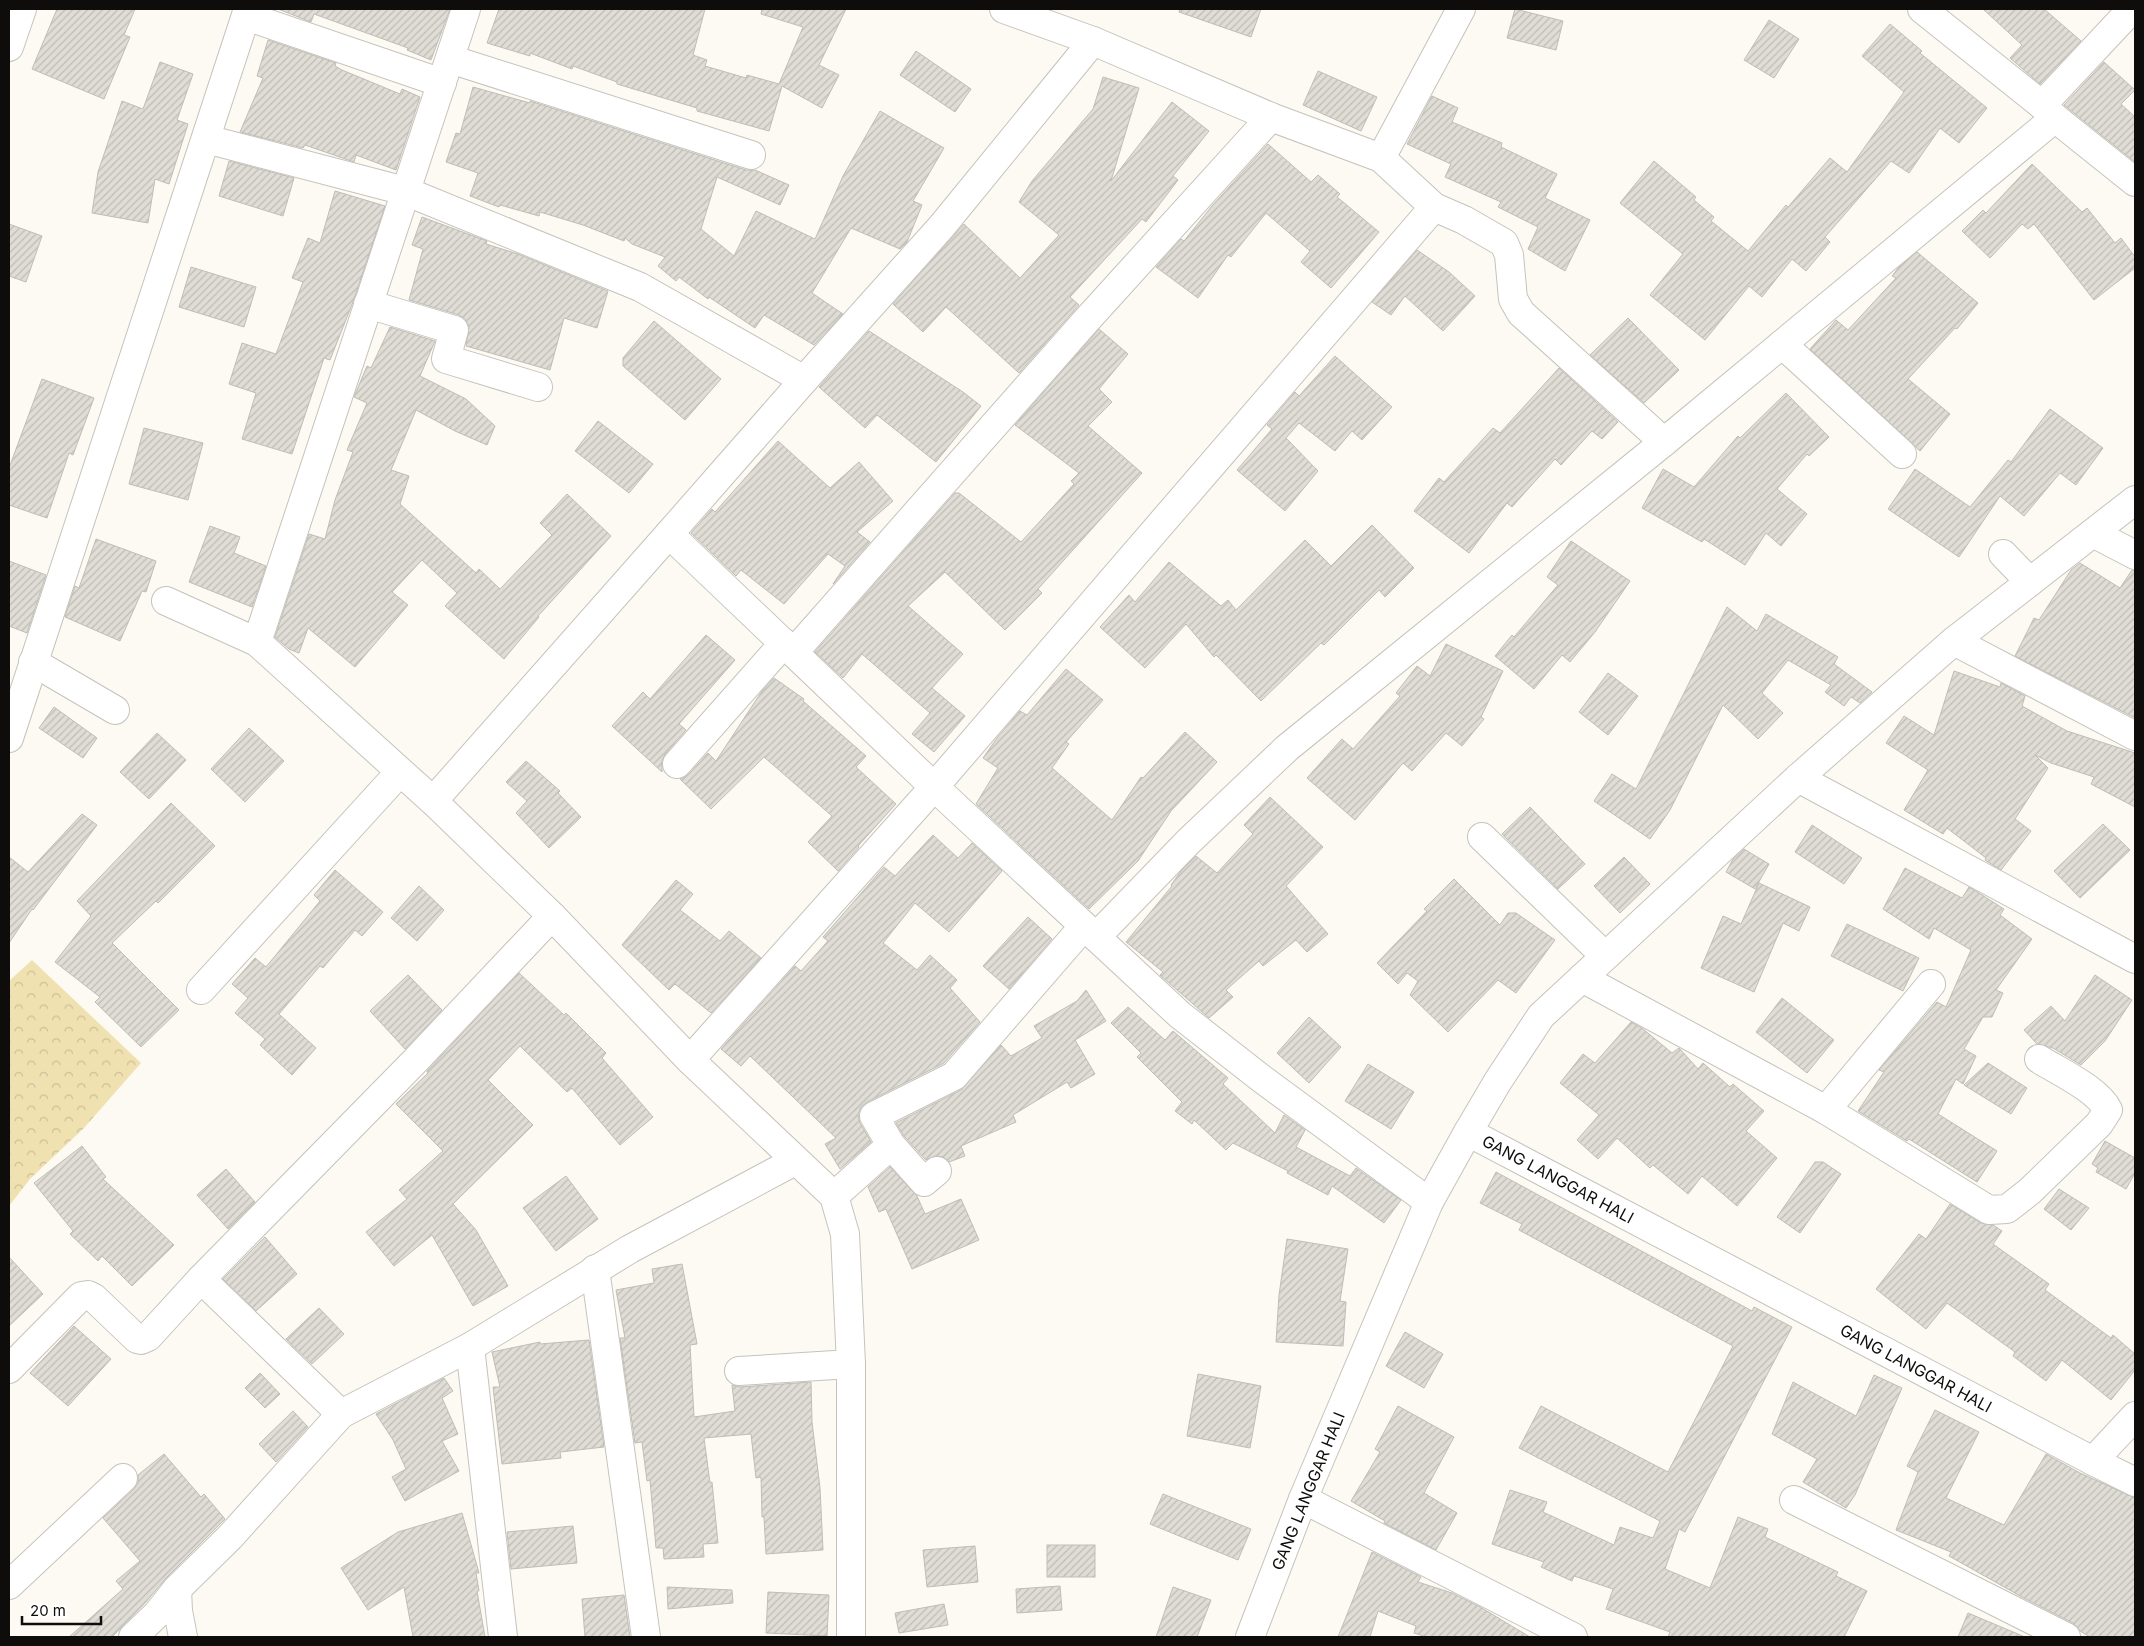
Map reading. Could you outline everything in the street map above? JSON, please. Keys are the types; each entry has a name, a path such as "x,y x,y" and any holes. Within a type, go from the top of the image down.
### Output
{"street":[{"path":"9,47 22,9"},
{"path":"257,642 466,9"},
{"path":"1004,9 1066,19 1094,41 1271,117 1381,158 1434,207 1464,220 1504,243 1509,255 1512,299 1521,313 1664,442"},
{"path":"1381,158 1461,9"},
{"path":"1922,9 2135,182"},
{"path":"937,1171 924,1182 891,1145 874,1116 954,1076 1090,931 1287,748 1782,344 2049,111 2132,9"},
{"path":"9,738 247,12 446,71 751,155"},
{"path":"433,801 942,226 1094,41"},
{"path":"677,764 789,648 1271,117"},
{"path":"206,139 405,191 640,287 804,380"},
{"path":"690,1060 934,786 1434,207"},
{"path":"368,304 454,330 446,359 538,387"},
{"path":"1782,344 1902,454"},
{"path":"1468,1132 1498,1081 1541,1016 1798,778 1954,641 2135,500"},
{"path":"2093,533 2135,555"},
{"path":"669,534 934,786 1180,1015 1262,1079 1429,1202"},
{"path":"2003,554 2030,582"},
{"path":"166,601 257,642 433,801 552,916 690,1060 834,1196 845,1234 851,1364 851,1637"},
{"path":"1954,641 2135,736"},
{"path":"33,662 115,710"},
{"path":"201,990 399,772"},
{"path":"1798,778 2135,959"},
{"path":"1482,837 1605,956"},
{"path":"9,1369 81,1296 88,1295 94,1298 133,1336 141,1340 148,1337 201,1278 415,1061 552,916"},
{"path":"1582,978 1826,1110 1989,1210 2007,1209 2030,1191 2092,1131 2108,1110 2104,1102 2096,1094 2039,1059"},
{"path":"1826,1110 1931,984"},
{"name":"GANG LANGGAR HALI","path":"1250,1637 1303,1499 1429,1202 1468,1132 2093,1462 2135,1482"},
{"path":"834,1196 891,1145"},
{"path":"133,1637 177,1589 230,1538 341,1414 470,1346 595,1269 795,1161"},
{"path":"595,1269 646,1637"},
{"path":"201,1278 341,1414"},
{"path":"470,1346 503,1637"},
{"path":"739,1370 851,1364"},
{"path":"2093,1462 2135,1416"},
{"path":"9,1585 123,1478"},
{"path":"1303,1499 1566,1636"},
{"path":"1794,1500 2066,1637"},
{"path":"177,1589 178,1611 183,1637"}],"green space":[{"path":"32,960 141,1063 84,1128 30,1179 9,1206 9,981"}],"building":[{"path":"57,9 135,9 124,35 130,37 104,99 32,69"},
{"path":"278,9 450,9 431,60 407,50 408,48 314,14 311,22"},
{"path":"499,9 705,9 693,55 707,60 705,66 746,78 747,75 779,84 803,27 761,14 762,9 846,9 819,65 839,75 822,108 782,86 769,131 697,111 697,108 617,84 617,82 573,66 572,69 530,53 530,56 487,43"},
{"path":"1180,9 1261,9 1251,37 1179,12"},
{"path":"1515,9 1563,21 1556,50 1507,38"},
{"path":"1983,9 2044,9 2081,41 2040,84 2010,58 2022,45"},
{"path":"1769,20 1799,39 1774,78 1744,60"},
{"path":"1890,24 1922,51 1920,53 1987,108 1959,143 1940,128 1909,173 1891,161 1825,237 1830,242 1806,271 1792,259 1762,297 1749,286 1705,340 1650,295 1683,254 1620,203 1654,161 1696,197 1694,200 1714,217 1711,221 1748,251 1786,205 1788,207 1830,158 1847,172 1904,92 1862,56"},
{"path":"268,40 336,63 335,66 342,70 400,94 402,89 420,97 396,170 356,155 354,162 305,145 303,148 240,132 263,78 257,76"},
{"path":"916,51 971,89 955,112 900,75"},
{"path":"160,62 193,74 177,120 188,124 169,184 155,179 148,223 92,213 98,172 122,101 143,109"},
{"path":"2104,62 2135,90 2121,104 2135,117 2135,162 2064,105"},
{"path":"1318,71 1377,97 1361,131 1303,105"},
{"path":"1103,77 1139,88 1111,181 1172,102 1209,131 1173,176 1178,180 1146,222 1142,219 1070,297 1079,305 1019,373 946,307 923,332 893,304 964,224 1020,278 1059,235 1019,202 1032,181 1093,109"},
{"path":"473,87 530,103 530,101 746,170 755,170 789,185 780,205 717,177 701,229 734,256 756,211 815,239 843,176 880,111 944,148 913,201 922,205 907,242 900,249 851,228 812,293 843,314 814,345 764,315 755,328 709,297 708,299 679,277 676,281 658,266 665,257 632,244 625,238 624,241 583,225 540,212 539,216 500,205 499,207 470,196 478,173 446,162 456,133 460,134"},
{"path":"1432,96 1458,108 1452,122 1502,143 1501,147 1557,174 1545,198 1590,220 1565,271 1528,249 1538,227 1498,207 1501,202 1445,177 1451,164 1407,144"},
{"path":"1268,144 1311,182 1318,175 1340,194 1337,197 1379,232 1331,288 1301,262 1310,251 1266,213 1231,257 1228,255 1198,298 1156,267 1181,239 1184,241 1212,206"},
{"path":"229,161 294,178 283,216 219,196"},
{"path":"2032,164 2082,212 2087,208 2115,243 2121,238 2135,257 2135,268 2094,300 2034,224 2028,229 2022,224 1990,258 1962,231 1983,210 1986,213"},
{"path":"335,191 385,206 353,302 330,360 324,358 292,454 242,439 256,393 229,384 242,343 276,354 303,282 292,278 308,238 320,243"},
{"path":"422,217 487,241 486,244 518,254 608,291 597,328 564,318 550,370 466,346 469,327 465,319 459,315 409,300 423,249 412,245"},
{"path":"9,224 42,236 26,282 9,276"},
{"path":"1417,250 1449,272 1475,296 1443,331 1405,296 1391,315 1372,302"},
{"path":"1917,252 1978,303 1957,329 1955,328 1908,379 1950,414 1920,451 1810,349 1836,320 1848,330 1896,278 1892,276 1899,267"},
{"path":"191,267 256,287 244,327 179,307"},
{"path":"1628,318 1679,370 1644,403 1590,355"},
{"path":"654,321 721,379 685,420 623,366 623,358"},
{"path":"390,327 435,341 420,376 466,399 495,426 487,445 455,431 416,410 391,470 409,476 400,504 476,573 479,569 500,589 552,535 540,523 567,494 611,536 538,616 504,659 445,606 457,593 422,560 392,592 408,605 355,667 308,628 299,653 289,649 275,637 309,534 325,539 335,500 353,452 347,450 367,403 354,397 367,366 371,368"},
{"path":"1099,329 1128,354 1099,389 1112,402 1088,426 1142,473 1038,589 1042,593 1005,630 945,572 908,606 963,654 932,688 965,716 934,752 912,734 930,713 862,654 843,678 815,652 955,493 959,493 1021,542 1074,484 1071,481 1079,473 1015,425"},
{"path":"869,331 963,392 981,406 936,462 877,415 865,428 819,387"},
{"path":"1335,356 1392,407 1362,440 1352,431 1335,451 1299,423 1286,438 1318,471 1285,511 1237,470 1272,429 1267,425 1295,392 1299,396"},
{"path":"1559,368 1618,422 1602,439 1592,431 1561,465 1555,459 1512,507 1507,503 1469,553 1414,511 1439,478 1444,482 1493,428 1500,433"},
{"path":"42,379 94,398 73,455 69,453 47,518 9,505 9,468"},
{"path":"1786,393 1829,437 1809,456 1807,454 1777,489 1807,514 1781,546 1766,533 1745,565 1704,539 1702,542 1642,508 1663,469 1694,487 1738,436 1740,438"},
{"path":"2050,409 2103,448 2076,485 2060,473 2024,516 2000,496 1959,557 1888,509 1915,469 1970,507 2008,460 2011,462"},
{"path":"598,421 653,464 629,493 575,451"},
{"path":"144,428 203,443 188,500 129,484"},
{"path":"778,441 830,488 859,462 893,501 857,532 870,542 833,584 845,566 828,554 784,604 741,570 736,576 691,533 712,509 715,512"},
{"path":"1372,525 1414,568 1385,597 1379,590 1324,645 1321,643 1261,701 1216,655 1214,657 1186,624 1145,668 1100,627 1129,595 1135,602 1169,562 1221,606 1228,600 1236,610 1305,540 1331,566"},
{"path":"210,526 240,537 234,553 266,566 252,607 189,582"},
{"path":"96,539 156,561 146,592 142,591 120,641 65,617 75,586 79,588"},
{"path":"1571,541 1630,581 1595,632 1570,662 1562,655 1534,689 1495,656 1512,635 1514,637 1558,585 1547,577"},
{"path":"9,561 46,575 27,633 9,626"},
{"path":"2080,563 2120,588 2132,570 2135,571 2135,718 2015,656 2034,618 2039,620 2071,570"},
{"path":"1727,607 1757,631 1766,614 1838,657 1834,664 1872,692 1860,703 1851,697 1844,706 1825,692 1831,685 1788,660 1762,693 1783,713 1758,739 1723,705 1670,810 1650,839 1594,801 1612,774 1636,789"},
{"path":"706,635 735,660 679,724 686,730 665,754 662,761 662,772 612,726 643,692 650,699"},
{"path":"1446,644 1503,671 1481,717 1484,719 1462,746 1446,733 1412,771 1403,763 1355,820 1307,778 1342,739 1353,749 1400,696 1396,693 1417,666 1430,676"},
{"path":"1066,669 1103,700 1066,742 1069,744 1052,768 1112,820 1141,777 1143,778 1185,732 1217,762 1171,811 1138,861 1089,909 976,804 998,768 983,758 1020,711 1027,715"},
{"path":"1954,671 2000,687 2001,683 2025,696 2022,706 2067,731 2135,753 2135,807 2091,784 2094,777 2051,763 2035,755 2048,768 2015,819 2031,831 2001,870 1985,860 1986,858 1947,828 1943,834 1904,810 1928,770 1886,743 1904,716 1934,735"},
{"path":"1608,673 1638,696 1608,735 1579,712"},
{"path":"774,678 804,699 803,701 866,756 856,767 896,804 838,871 808,842 832,816 764,757 711,809 680,779 689,774 708,753 716,761 762,691"},
{"path":"54,707 97,738 83,758 39,728"},
{"path":"249,728 284,761 245,802 211,769"},
{"path":"157,733 186,760 149,799 120,772"},
{"path":"526,761 560,791 558,793 581,817 549,848 516,813 527,801 506,782"},
{"path":"1270,797 1323,847 1286,886 1328,934 1307,952 1296,940 1263,966 1259,961 1226,990 1233,997 1209,1018 1160,975 1163,972 1126,942 1172,886 1181,871 1196,856 1217,873 1253,834 1244,825"},
{"path":"171,803 215,846 158,903 156,901 112,943 179,1010 141,1047 95,1002 100,997 55,962 91,916 77,901"},
{"path":"1530,807 1585,864 1558,889 1502,834"},
{"path":"82,814 97,825 32,909 9,943 9,857 28,872"},
{"path":"2103,824 2130,850 2080,898 2054,871"},
{"path":"1812,825 1862,858 1844,884 1795,852"},
{"path":"933,835 958,858 972,843 1002,871 949,932 915,903 883,943 917,970 930,955 957,980 950,988 980,1022 944,1063 867,1102 861,1107 858,1115 860,1123 871,1142 840,1169 825,1144 836,1138 750,1056 741,1066 721,1049 795,966 801,971 828,941 823,937 884,867 895,876"},
{"path":"1744,849 1769,864 1755,889 1726,872 1733,859"},
{"path":"1624,857 1650,884 1620,913 1594,886"},
{"path":"1905,868 1962,898 1969,887 2004,909 2000,915 2032,939 1996,990 2003,993 1992,1017 1983,1017 1964,1049 1976,1056 1963,1084 1956,1079 1938,1114 1997,1151 1977,1182 1909,1139 1907,1141 1858,1111 1884,1072 1879,1070 1937,1002 1946,1007 1971,950 1934,928 1929,939 1883,909"},
{"path":"335,870 383,912 362,936 355,930 323,968 320,966 279,1014 316,1048 292,1075 260,1045 265,1039 235,1013 248,998 232,984 255,958 266,967 320,901 314,895"},
{"path":"1454,879 1500,925 1508,913 1516,913 1555,940 1516,993 1498,980 1448,1032 1410,995 1418,981 1407,973 1398,984 1377,963 1427,911 1424,909"},
{"path":"676,880 693,894 680,910 720,941 729,931 761,958 711,1013 675,984 669,990 622,945"},
{"path":"1759,883 1810,907 1799,931 1783,923 1754,992 1701,968 1723,916 1741,924"},
{"path":"419,886 444,910 417,941 391,918"},
{"path":"1028,917 1052,939 1009,989 983,966"},
{"path":"1847,924 1919,958 1903,991 1831,956"},
{"path":"519,973 564,1015 566,1013 606,1053 602,1058 653,1117 620,1145 572,1088 567,1092 520,1046 488,1080 533,1125 453,1204 476,1230 508,1286 473,1306 432,1235 394,1266 366,1232 407,1199 399,1190 443,1151 396,1104 428,1073 427,1071"},
{"path":"408,975 442,1010 405,1049 370,1011"},
{"path":"2095,975 2132,1000 2105,1041 2081,1065 2053,1048 2037,1044 2024,1030 2051,1006 2065,1021"},
{"path":"1086,990 1106,1021 1075,1040 1095,1074 1071,1088 1067,1082 1013,1115 1016,1122 961,1146 965,1156 949,1162 943,1157 935,1156 926,1160 904,1136 896,1123 961,1090 1001,1045 1011,1056 1042,1038 1034,1026 1077,1001"},
{"path":"1782,998 1834,1040 1807,1073 1756,1032"},
{"path":"1128,1007 1165,1040 1173,1031 1228,1078 1223,1084 1275,1133 1284,1115 1305,1130 1296,1147 1350,1176 1356,1168 1401,1200 1384,1223 1332,1186 1328,1195 1287,1173 1288,1171 1233,1143 1226,1150 1194,1120 1192,1124 1175,1111 1182,1102 1137,1057 1141,1053 1111,1023"},
{"path":"1309,1017 1341,1047 1309,1083 1277,1053"},
{"path":"1631,1022 1643,1029 1672,1053 1679,1048 1698,1069 1703,1063 1730,1087 1733,1084 1764,1111 1746,1131 1777,1158 1737,1206 1702,1176 1688,1194 1653,1165 1650,1168 1617,1138 1598,1159 1577,1140 1599,1115 1560,1083 1583,1054 1595,1063"},
{"path":"1988,1063 2027,1088 2011,1114 1964,1085"},
{"path":"1368,1064 1414,1092 1391,1129 1345,1101"},
{"path":"2105,1141 2135,1158 2135,1173 2126,1189 2096,1172 2098,1168 2092,1164"},
{"path":"82,1146 106,1177 103,1179 174,1245 132,1286 102,1256 98,1261 70,1234 73,1231 34,1183"},
{"path":"1815,1162 1823,1162 1841,1174 1800,1233 1777,1217"},
{"path":"890,1167 917,1196 925,1214 961,1199 979,1240 912,1269 886,1209 879,1212 868,1187"},
{"path":"226,1169 255,1202 228,1229 197,1195"},
{"path":"1496,1172 1752,1311 1754,1307 1792,1327 1685,1532 1679,1529 1665,1569 1710,1588 1738,1517 1768,1529 1765,1537 1838,1572 1836,1576 1867,1591 1844,1637 1668,1637 1670,1632 1606,1609 1613,1589 1574,1576 1572,1581 1541,1567 1544,1562 1492,1544 1510,1490 1547,1502 1543,1512 1614,1545 1620,1527 1653,1538 1660,1521 1519,1448 1541,1406 1668,1472 1733,1346 1519,1230 1522,1224 1480,1203"},
{"path":"566,1176 598,1219 556,1251 523,1208"},
{"path":"2059,1189 2089,1208 2071,1230 2044,1209"},
{"path":"1950,1204 1981,1223 1993,1225 2002,1231 1993,1244 2049,1284 2045,1290 2111,1338 2113,1335 2135,1354 2135,1370 2111,1400 2062,1360 2046,1381 2013,1356 2015,1352 1947,1303 1926,1329 1876,1289 1919,1234 1926,1239"},
{"path":"265,1237 297,1274 256,1311 223,1279"},
{"path":"1287,1239 1348,1249 1340,1301 1346,1302 1343,1346 1276,1342 1279,1295"},
{"path":"9,1257 43,1294 9,1326"},
{"path":"682,1264 697,1344 690,1345 694,1417 735,1411 732,1385 740,1387 811,1382 812,1422 820,1488 823,1550 766,1554 764,1517 762,1517 761,1477 756,1478 751,1434 704,1438 710,1483 712,1482 718,1543 703,1544 704,1557 664,1559 663,1548 656,1548 650,1480 647,1481 642,1442 635,1443 620,1338 625,1338 616,1290 654,1283 652,1269"},
{"path":"319,1308 344,1334 312,1364 286,1339"},
{"path":"74,1326 111,1359 68,1406 30,1373"},
{"path":"1405,1332 1443,1354 1424,1388 1386,1366"},
{"path":"589,1340 604,1447 560,1452 561,1458 502,1464 493,1387 500,1387 492,1352 540,1342 540,1344"},
{"path":"260,1373 280,1394 265,1408 245,1388"},
{"path":"1198,1374 1261,1386 1250,1448 1187,1436"},
{"path":"1874,1375 1902,1388 1855,1495 1846,1508 1803,1482 1817,1459 1772,1434 1793,1382 1856,1416"},
{"path":"444,1378 453,1391 442,1398 458,1434 442,1441 459,1471 405,1501 392,1477 406,1469 393,1440 376,1414"},
{"path":"1398,1406 1454,1437 1424,1493 1457,1513 1436,1550 1384,1523 1385,1521 1351,1501 1380,1452 1375,1449"},
{"path":"1935,1410 1979,1432 1946,1498 2004,1525 2046,1454 2080,1473 2135,1498 2135,1637 2090,1637 2080,1631 2073,1623 1949,1556 1951,1552 1896,1530 1918,1472 1907,1466"},
{"path":"293,1411 308,1427 276,1462 259,1444"},
{"path":"164,1454 201,1497 204,1494 225,1519 166,1578 112,1637 69,1637 123,1589 116,1581 140,1561 103,1518 134,1489 138,1483 138,1475"},
{"path":"1163,1494 1251,1529 1238,1560 1150,1524"},
{"path":"462,1513 479,1573 476,1573 479,1591 477,1591 485,1637 413,1637 404,1587 368,1610 341,1568 398,1532"},
{"path":"573,1526 577,1563 511,1569 507,1532"},
{"path":"1047,1545 1095,1545 1095,1577 1047,1577"},
{"path":"975,1546 978,1582 927,1587 923,1550"},
{"path":"1372,1552 1421,1577 1418,1582 1452,1593 1480,1607 1530,1637 1427,1637 1414,1633 1416,1626 1378,1611 1370,1637 1338,1637"},
{"path":"1060,1586 1062,1610 1017,1613 1016,1589"},
{"path":"667,1587 732,1590 733,1603 668,1609"},
{"path":"1173,1587 1211,1600 1197,1637 1156,1637"},
{"path":"768,1592 829,1595 827,1636 766,1633"},
{"path":"624,1595 630,1637 585,1637 582,1599"},
{"path":"944,1604 948,1625 899,1633 895,1613"},
{"path":"1968,1613 2025,1637 1958,1637"}]}
